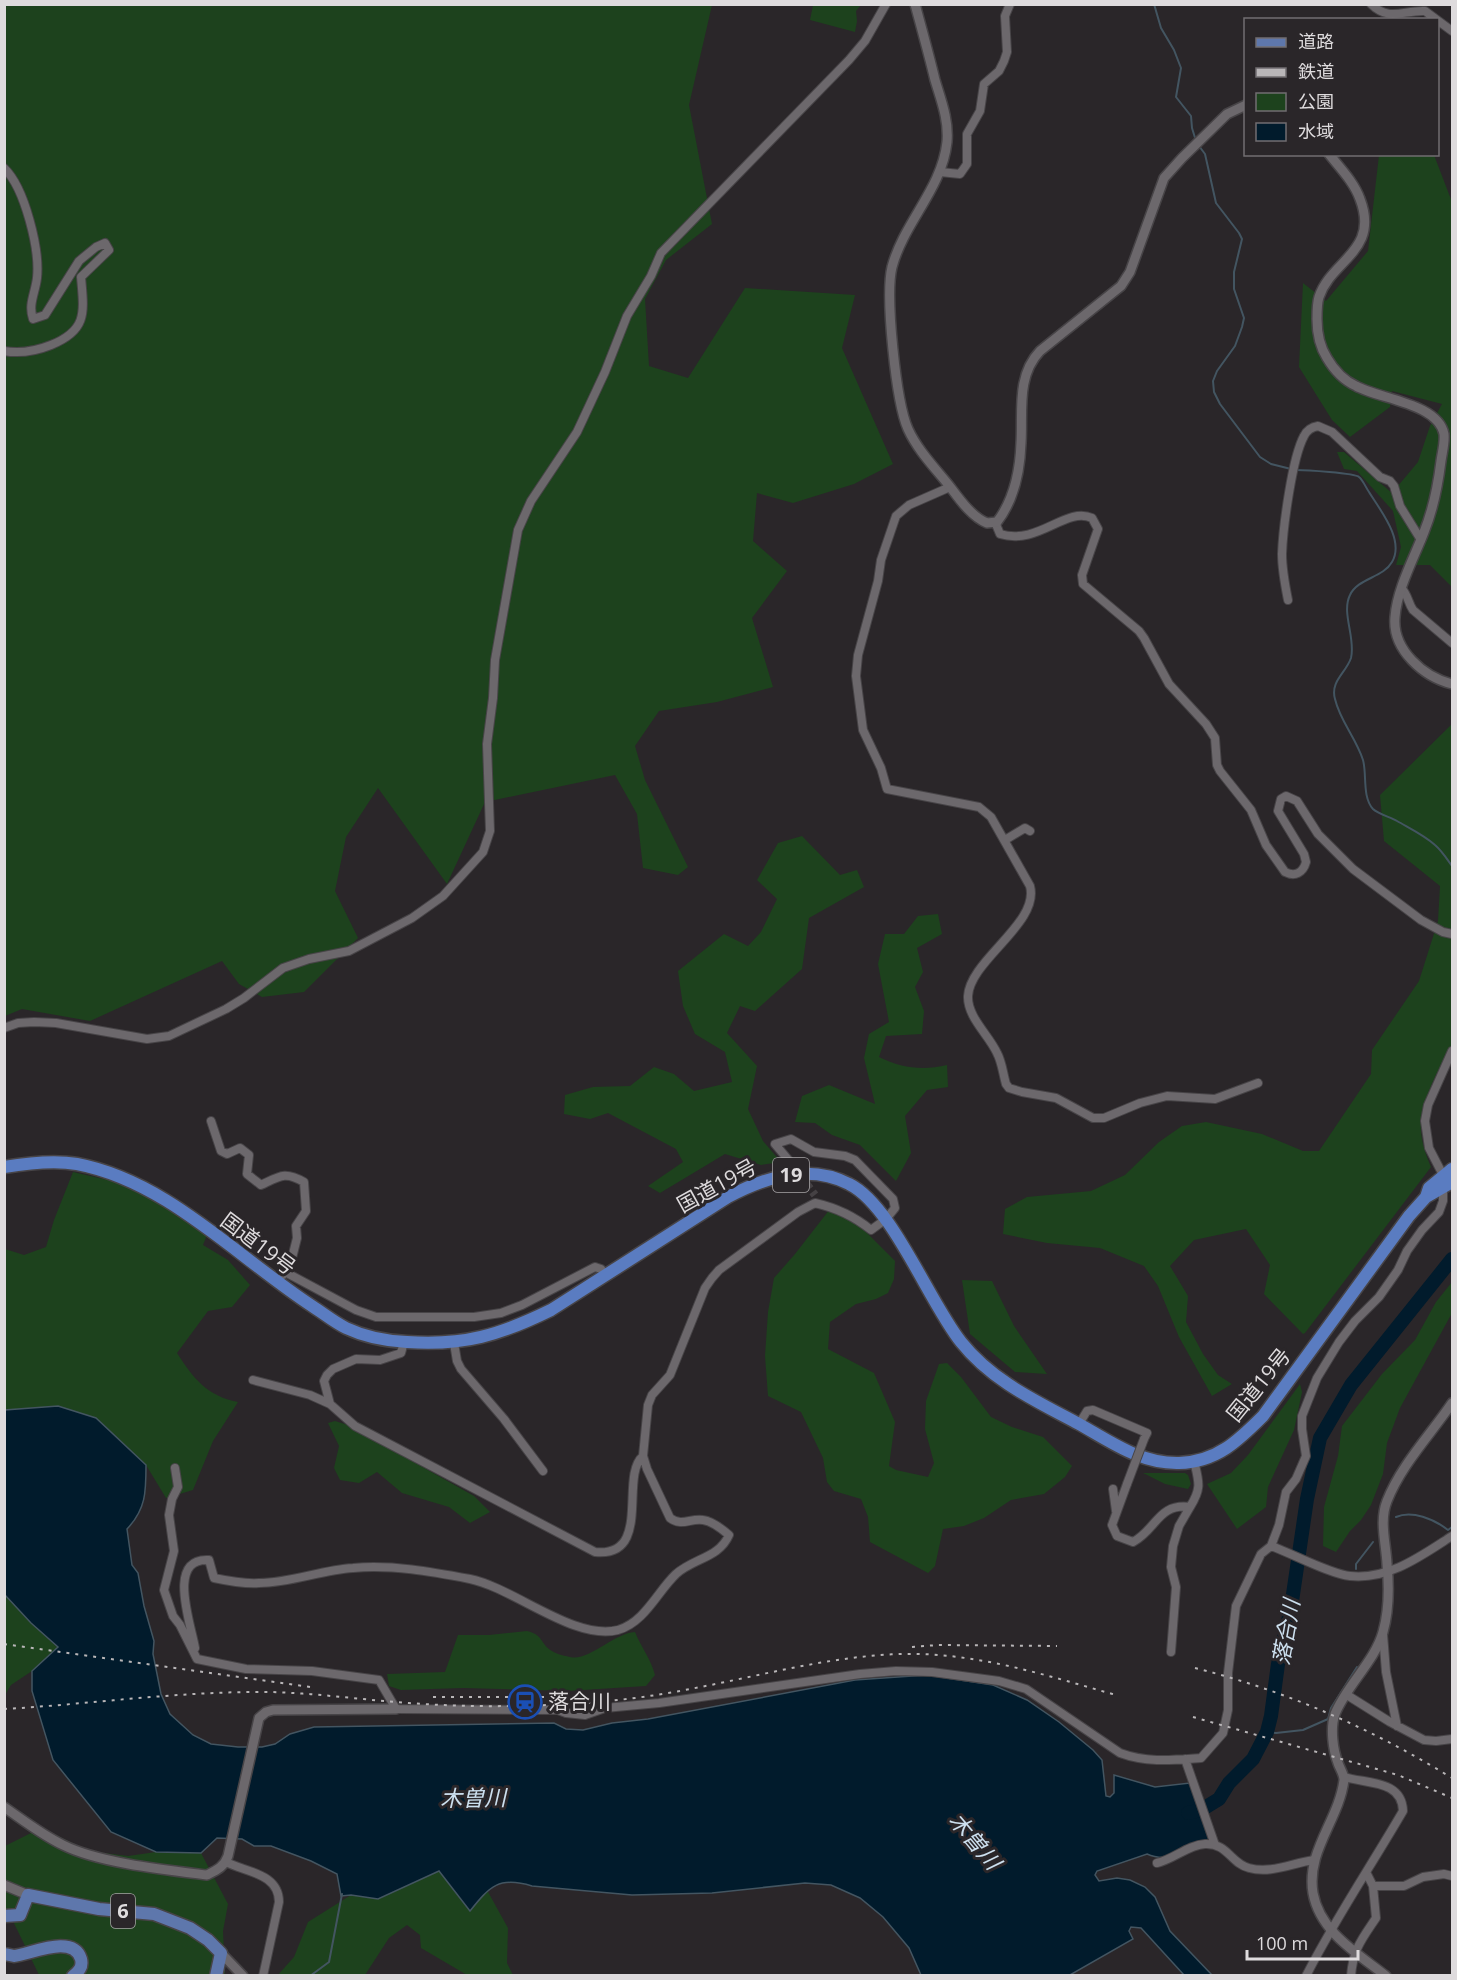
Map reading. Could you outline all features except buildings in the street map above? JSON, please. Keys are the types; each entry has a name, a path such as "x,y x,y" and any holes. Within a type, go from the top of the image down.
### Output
{"highway":[{"name":"国道19号","path":"4,1167 24,1164 74,1164 114,1174 131,1181 172,1205 279,1285 346,1328 380,1340 454,1343 483,1338 527,1322 753,1183 794,1174 837,1179 861,1191 886,1219 950,1326 974,1357 996,1376 1022,1394 1133,1454 1156,1462 1179,1463 1218,1453 1235,1444 1263,1416 1409,1216 1426,1197 1429,1188 1448,1179"}],"main road":[{"path":"4,1916 20,1915 28,1895"},
{"name":"6","path":"28,1895 99,1909 154,1914 190,1928 221,1953"},
{"path":"4,1954 14,1956 53,1946 70,1949 82,1961 79,1971 73,1976"},
{"path":"216,1976 221,1953"}],"street":[{"path":"4,1028 18,1023 56,1023 147,1039 169,1036 226,1009 283,969 309,959 349,951 412,918 443,896 483,852 490,831 487,744 495,660 514,549 524,514 577,432 627,316 651,276 661,253 849,60 865,41 886,4"},
{"path":"915,4 946,118 946,146 940,172 897,253 891,275 889,299 900,401 904,419 917,445 950,488 982,521 987,523 995,522 1004,511 1017,478 1024,378 1030,362 1040,351 1121,286 1130,272 1164,178 1227,114 1244,106"},
{"path":"940,172 960,174 967,164 967,134 980,111 984,84 999,71 1007,52 1005,16 1010,4"},
{"path":"1371,4 1388,15 1425,11 1434,18"},
{"path":"1439,21 1452,31"},
{"path":"1330,156 1358,193 1363,210 1364,227 1357,248 1318,297 1318,335 1328,360 1336,372 1347,381 1364,390 1397,400 1427,413 1441,427 1444,441 1433,506 1402,589 1395,626 1400,642 1408,655 1426,673 1452,684"},
{"path":"4,168 14,181 34,232 37,279 29,309 33,319 45,315 79,261 96,247 105,243 108,250 81,277 84,303 79,326 71,336 44,348 25,353 4,351"},
{"path":"1288,600 1282,554 1292,479 1303,438 1315,426 1327,429 1380,477 1394,486 1400,506 1421,540"},
{"path":"950,488 909,505 896,516 881,560 878,581 858,655 856,684 863,730 882,768 887,789 979,807 991,817 1027,879 1031,901 998,948 971,980 968,1000 976,1020 998,1054 1006,1084 1010,1088 1056,1098 1093,1118 1104,1118 1140,1103 1167,1096 1215,1098 1258,1083"},
{"path":"995,522 1000,534 1020,537 1031,535 1079,515 1092,518 1098,529 1082,575 1083,584 1139,632 1169,684 1206,724 1215,738 1217,765 1220,771 1251,810 1266,845 1285,872 1295,875 1300,872 1306,862 1304,854 1278,811 1281,800 1286,796 1298,801 1318,834 1353,869 1421,920 1443,932 1452,934"},
{"path":"1402,589 1407,594 1408,604 1413,610 1452,643"},
{"path":"1005,840 1025,828 1030,831"},
{"path":"4,1807 62,1845 96,1857 207,1875 218,1870 227,1859 255,1729 259,1718 266,1712 273,1710 396,1709 558,1710 585,1715 605,1708 629,1704 656,1703 896,1671 932,1672 999,1681 1026,1689 1096,1738 1133,1758 1155,1760 1201,1758 1223,1733 1228,1710 1228,1673 1236,1606 1261,1554 1274,1547 1286,1492 1296,1479 1306,1456 1302,1416 1317,1378 1355,1321 1379,1297 1422,1230 1439,1212 1443,1201 1448,1179 1429,1148 1425,1121 1428,1105 1452,1051"},
{"path":"211,1121 221,1150 227,1154 240,1148 249,1155 247,1174 252,1180 261,1185 284,1174 304,1182 306,1211 296,1226 297,1238 292,1258 279,1285"},
{"path":"197,1659 184,1581 187,1568 193,1562 201,1559 209,1560 214,1578 257,1584 362,1567 419,1571 472,1579 503,1591 576,1626 600,1632 618,1630 635,1621 668,1582 679,1572 723,1546 729,1534 703,1520 685,1523 670,1518 647,1469 643,1455 648,1406 652,1395 670,1375 705,1288 719,1270 815,1199 859,1220 871,1230 886,1219 895,1208 893,1199 855,1160 845,1156 814,1152 791,1139 775,1144 791,1163"},
{"path":"285,1272 356,1310 376,1317 474,1317 501,1313 522,1305 595,1267 601,1269 606,1275"},
{"path":"330,1404 324,1381 333,1369 356,1359 380,1360 398,1355 401,1353 404,1342"},
{"path":"454,1343 461,1369 504,1419 543,1471"},
{"path":"253,1380 310,1395 330,1404 355,1426 595,1552 608,1552 616,1549 627,1536 635,1472 639,1459 643,1455"},
{"path":"1398,1726 1386,1672 1383,1634 1386,1620 1388,1571 1383,1521 1386,1503 1404,1470 1452,1403"},
{"path":"1079,1424 1087,1410 1093,1410 1146,1432 1112,1524 1117,1536 1133,1542 1143,1537 1163,1512 1179,1506 1190,1507"},
{"path":"1171,1652 1176,1587 1171,1568 1173,1546 1179,1526 1197,1496 1200,1486 1194,1461"},
{"path":"174,1468 178,1487 172,1499 169,1515 174,1551 164,1590 173,1616 197,1659"},
{"path":"1113,1489 1116,1513"},
{"path":"1274,1547 1348,1576 1371,1575 1402,1567 1452,1536"},
{"path":"1383,1634 1336,1713 1333,1735 1337,1761 1344,1777 1341,1794 1314,1860 1313,1891 1319,1912 1330,1930 1386,1976"},
{"path":"197,1659 246,1669 312,1671 379,1680 396,1709"},
{"path":"1347,1695 1424,1740 1437,1742 1452,1739"},
{"path":"1185,1759 1215,1845"},
{"path":"1306,1976 1330,1930 1367,1874 1403,1812 1403,1800 1393,1788 1344,1777"},
{"path":"1157,1863 1169,1860 1196,1846 1215,1845 1220,1846 1242,1865 1249,1868 1265,1870 1314,1860"},
{"path":"227,1859 271,1881 278,1891 279,1902 263,1976"},
{"path":"1351,1976 1357,1945 1376,1918 1373,1886 1367,1874"},
{"path":"1373,1886 1404,1886 1423,1877 1444,1874 1452,1876"},
{"path":"4,1885 28,1895"},
{"path":"221,1953 243,1976"}],"green space":[{"path":"5,5 712,5 689,105 712,224 666,260 645,299 649,366 688,378 745,288 855,295 842,348 893,464 854,484 793,503 757,493 753,541 787,571 752,618 773,687 717,702 659,711 635,746 645,780 688,867 678,875 643,868 637,814 615,775 485,802 447,884 378,788 346,837 335,891 358,938 304,992 262,997 239,984 222,961 90,1021 22,1009 5,1016"},
{"path":"813,5 861,5 856,11 855,32 810,20"},
{"path":"1379,156 1434,156 1452,202 1452,587 1430,565 1396,565 1401,547 1393,511 1357,471 1344,469 1337,452 1344,452 1392,493 1418,462 1430,426 1442,404 1392,391 1390,407 1350,437 1332,420 1299,367 1303,283 1326,301 1368,251"},
{"path":"1451,725 1452,1044 1431,1086 1421,1120 1422,1140 1431,1167 1303,1334 1264,1294 1270,1265 1246,1229 1194,1240 1170,1266 1188,1296 1186,1322 1203,1354 1218,1375 1232,1384 1212,1396 1179,1337 1158,1286 1144,1266 1100,1248 1047,1243 1003,1234 1005,1209 1027,1197 1091,1191 1125,1175 1159,1142 1182,1126 1206,1122 1262,1134 1303,1151 1319,1151 1371,1074 1372,1050 1419,981 1438,921 1440,886 1384,841 1380,795"},
{"path":"802,836 840,875 857,870 864,887 809,918 802,969 755,1011 740,1006 727,1033 757,1066 748,1109 763,1141 781,1162 761,1165 725,1154 660,1193 648,1186 683,1162 676,1149 608,1113 590,1119 564,1114 565,1095 593,1087 630,1086 654,1067 674,1074 694,1091 732,1082 725,1052 695,1034 683,1006 678,971 724,934 748,946 761,932 777,899 757,880 778,843"},
{"path":"938,914 942,934 917,948 923,972 915,987 924,1011 922,1034 886,1036 879,1057 912,1067 929,1068 947,1065 948,1087 927,1090 905,1116 911,1153 896,1181 860,1145 832,1135 815,1123 795,1122 802,1096 829,1085 875,1104 864,1058 869,1034 889,1022 878,964 885,934 904,934 918,916"},
{"path":"73,1172 121,1183 167,1208 207,1235 203,1245 228,1260 250,1285 232,1307 208,1311 177,1353 202,1385 218,1395 238,1402 213,1441 193,1490 166,1498 146,1465 58,1406 5,1410 5,1249 24,1255 46,1247"},
{"path":"830,1209 863,1229 895,1261 894,1279 888,1293 856,1304 830,1322 828,1349 874,1373 895,1422 889,1466 896,1470 928,1477 934,1463 925,1429 926,1401 939,1364 947,1363 961,1377 991,1417 1043,1437 1072,1466 1065,1477 1044,1494 1011,1500 984,1518 964,1526 943,1529 935,1566 928,1573 870,1542 868,1517 861,1499 834,1491 827,1482 823,1458 801,1412 768,1396 765,1356 768,1312 774,1278"},
{"path":"962,1280 992,1281 1014,1326 1047,1374 1015,1372 970,1334"},
{"path":"1452,1282 1452,1313 1400,1408 1387,1443 1383,1474 1371,1505 1336,1552 1323,1546 1324,1507 1338,1456 1342,1426 1382,1374 1415,1340 1436,1302"},
{"path":"1300,1384 1302,1392 1294,1430 1268,1487 1266,1507 1237,1529 1207,1484 1231,1473 1248,1455"},
{"path":"335,1421 348,1425 474,1496 490,1512 470,1523 449,1507 402,1493 377,1472 359,1483 340,1480 334,1468 339,1446 328,1423"},
{"path":"1143,1473 1185,1473 1191,1484 1188,1489 1165,1484"},
{"path":"5,1595 58,1648 32,1671 11,1685 5,1695"},
{"path":"527,1631 539,1637 554,1652 577,1657 635,1632 655,1675 646,1686 567,1691 463,1688 401,1690 389,1686 387,1674 445,1672 458,1635"},
{"path":"33,1832 50,1832 88,1851 128,1856 156,1852 201,1853 228,1904 223,1931 225,1975 39,1975 11,1917 5,1910 5,1846"},
{"path":"439,1871 470,1910 487,1890 508,1928 507,1963 513,1975 467,1975 421,1948 420,1935 407,1925 389,1938 365,1975 277,1976 294,1957 308,1922 351,1895 378,1899"}],"water":[{"name":"木曽川","path":"58,1406 96,1418 146,1465 144,1500 138,1514 127,1529 132,1565 138,1573 154,1641 153,1654 161,1694 170,1714 193,1735 211,1744 262,1747 275,1744 290,1734 314,1727 554,1723 566,1729 583,1730 855,1680 927,1675 993,1685 1027,1700 1093,1750 1102,1760 1106,1796 1110,1797 1114,1793 1114,1775 1155,1787 1190,1783 1211,1841 1171,1857 1155,1857 1147,1854 1097,1871 1095,1875 1099,1881 1117,1878 1130,1880 1145,1887 1155,1897 1170,1931 1212,1975 1184,1975 1141,1928 1131,1927 1129,1931 1133,1939 1070,1975 921,1975 909,1948 883,1917 860,1898 831,1885 805,1883 712,1893 632,1895 511,1882 496,1885 490,1889 470,1911 439,1871 378,1899 351,1895 341,1896 337,1874 311,1861 271,1846 254,1846 242,1839 217,1838 201,1853 156,1852 111,1832 53,1760 32,1691 32,1671 58,1647 5,1595 5,1410"}],"waterway":[{"path":"1154,4 1161,28 1181,68 1176,97 1191,116 1196,141"},
{"path":"1199,146 1205,154 1216,203 1242,239 1234,272 1234,289 1244,318 1235,346 1217,371 1213,381 1214,392 1220,404 1260,457 1271,464 1291,469"},
{"path":"1296,470 1340,473 1359,477 1390,526 1395,544 1392,562 1383,572 1359,585 1350,595 1347,610 1352,642 1351,658 1335,687 1335,699 1340,715 1363,760 1367,798 1373,809 1426,838 1440,850 1452,866"},
{"name":"落合川","path":"1188,1813 1201,1810 1219,1799 1229,1783 1253,1759 1267,1732 1278,1664 1291,1608 1307,1499 1320,1438 1351,1385 1452,1259"},
{"path":"1396,1517 1416,1515 1430,1519 1448,1530 1452,1527"},
{"path":"1356,1569 1356,1564 1373,1542"},
{"path":"1267,1732 1303,1730 1328,1719 1331,1708 1357,1667"},
{"path":"310,1976 329,1962 342,1894"}],"tunnel":[{"path":"791,1163 815,1195"}],"railway":[{"path":"4,1644 310,1687"},
{"path":"912,1647 938,1645 1057,1646"},
{"path":"4,1709 236,1692 322,1695 449,1705 508,1706 582,1703 675,1692 848,1658 901,1654 929,1654 1010,1666 1116,1695"},
{"path":"1195,1668 1263,1688 1328,1713 1391,1743 1452,1778"},
{"path":"433,1697 550,1697"},
{"path":"1193,1717 1398,1775 1452,1798"}],"place":[{"name":"落合川","path":"525,1702"}]}
